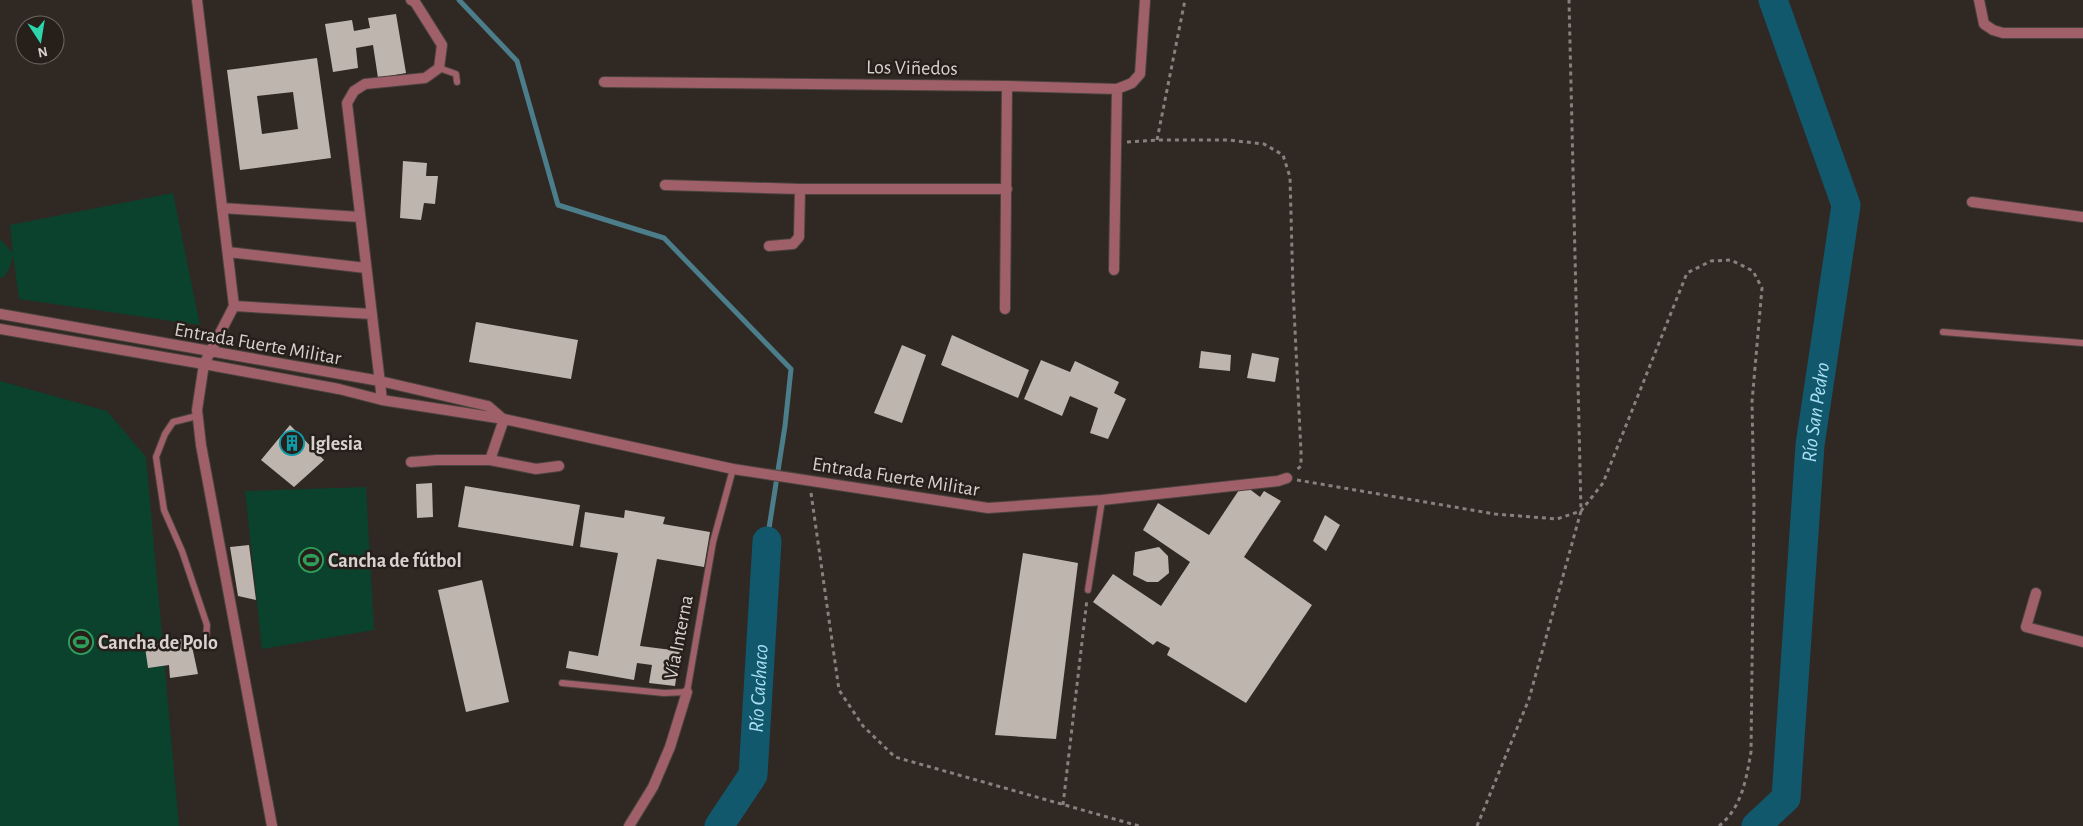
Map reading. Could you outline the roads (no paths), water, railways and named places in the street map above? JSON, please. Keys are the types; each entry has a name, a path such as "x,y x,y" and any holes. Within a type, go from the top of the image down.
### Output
{"street":[{"path":"197,0 234,306 204,364 196,410 272,826"},
{"path":"1114,270 1117,89 1132,83 1140,74 1145,0"},
{"path":"1979,0 1984,24 1993,30 2004,33 2083,33"},
{"path":"382,400 347,103 354,91 365,84 425,78 439,68 442,45 414,1"},
{"name":"Los Viñedos","path":"604,82 1117,89"},
{"path":"1005,309 1007,86"},
{"path":"665,185 800,189 1007,189"},
{"path":"769,246 793,244 799,237 800,189"},
{"path":"1972,202 2083,217"},
{"path":"222,208 360,217"},
{"path":"228,252 366,268"},
{"path":"234,306 372,314"},
{"name":"Entrada Fuerte Militar","path":"0,314 210,353 380,381 488,406 504,420"},
{"name":"Entrada Fuerte Militar","path":"0,329 339,389 382,400 504,420 735,469 988,508 1102,500 1278,481 1287,478"},
{"path":"490,460 504,420"},
{"path":"411,462 490,460 536,469 559,466"},
{"path":"2036,593 2026,627 2083,642"},
{"path":"629,826 653,787 670,747 687,692"}],"lane":[{"path":"439,68 456,74 458,82"},
{"path":"1943,332 2083,343"},
{"path":"197,416 173,422 165,434 156,457 164,510 182,551 207,626 206,640"},
{"name":"Vía Interna","path":"562,683 664,693 687,692 713,542 735,469"},
{"path":"1088,590 1102,500"}],"waterway":[{"path":"459,0 517,61 558,205 664,238 791,369 785,426 767,541"},
{"name":"Río San Pedro","path":"1756,826 1786,798 1810,445 1846,205 1773,0"},
{"name":"Río Cachaco","path":"719,826 753,775 767,541"}],"place":[{"name":"Iglesia","path":"292,443"},
{"name":"Cancha de fútbol","path":"311,560"},
{"name":"Cancha de Polo","path":"81,642"}]}
